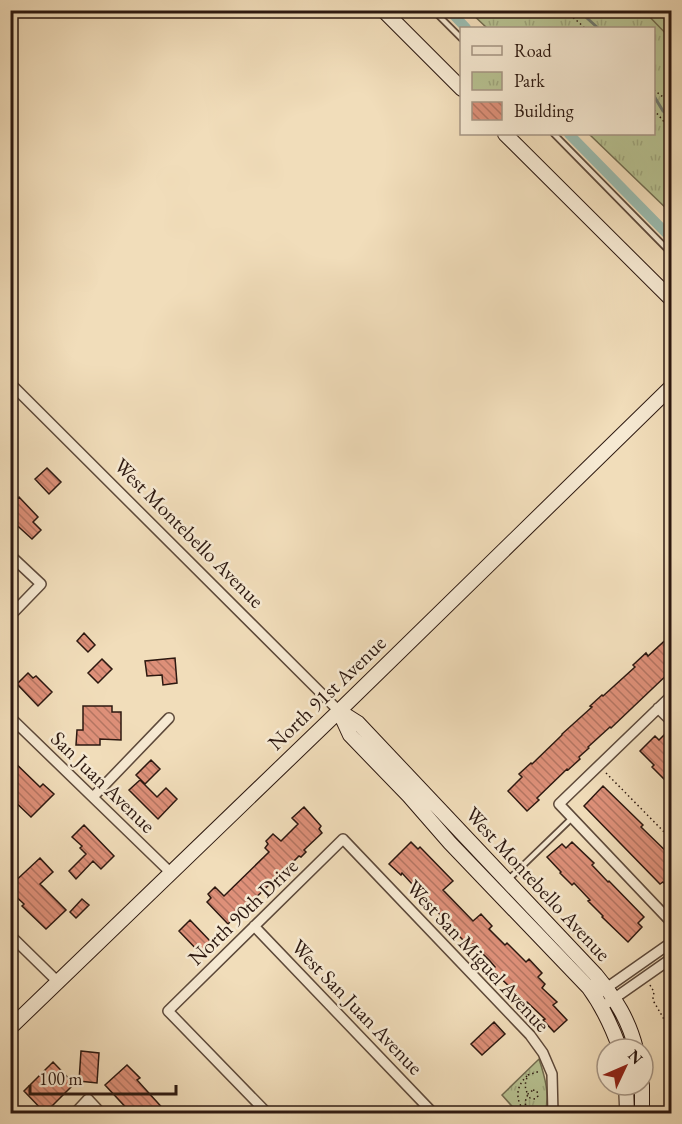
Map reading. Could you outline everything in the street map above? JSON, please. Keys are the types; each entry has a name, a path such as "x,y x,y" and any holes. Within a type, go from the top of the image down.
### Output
{"main road":[{"path":"383,10 460,87"},
{"path":"507,135 672,300"},
{"name":"North 91st Avenue","path":"10,1028 672,386"},
{"name":"West Montebello Avenue","path":"339,711 358,723 597,975 615,1037"},
{"name":"West Montebello Avenue","path":"339,711 350,735 409,796 450,843 589,988 604,997 624,1016 632,1037"},
{"path":"626,1097 627,1113"},
{"path":"642,1097 642,1113"}],"street":[{"name":"West Montebello Avenue","path":"10,383 339,711"},
{"path":"10,555 41,584 10,616"},
{"path":"672,695 559,804 672,923"},
{"path":"658,708 672,722"},
{"name":"San Juan Avenue","path":"10,717 171,873"},
{"path":"93,797 169,718"},
{"name":"North 90th Drive","path":"268,1113 168,1011 343,839"},
{"name":"West San Miguel Avenue","path":"343,839 530,1035 543,1053 552,1074 552,1113"},
{"name":"West San Juan Avenue","path":"254,926 434,1113"},
{"path":"10,935 58,982"},
{"path":"604,997 672,942"},
{"path":"604,997 645,977 672,958"},
{"path":"74,1113 88,1099 102,1113"},
{"path":"419,1113 427,1106"}],"lane":[{"path":"433,10 460,37"},
{"path":"555,135 672,254"},
{"path":"507,881 572,818"}],"path":[{"path":"562,10 584,27"},
{"path":"655,91 672,104"},
{"path":"655,111 672,130"},
{"path":"599,765 672,840"},
{"path":"645,977 654,992 654,1002 672,1033"},
{"path":"528,1075 525,1083 528,1094 525,1102 527,1113 521,1107 517,1093 520,1084 528,1075 550,1068"}],"green space":[{"path":"469,11 671,11 671,213 590,135 655,135 655,27 486,27"},
{"path":"644,11 671,11 671,39"},
{"path":"539,1059 547,1093 545,1113 518,1113 502,1095"}],"building":[{"path":"47,468 61,482 49,494 35,479"},
{"path":"19,497 38,517 33,522 41,530 32,539 10,519 10,506"},
{"path":"84,633 95,645 88,652 77,641"},
{"path":"672,634 672,670 588,747 579,757 580,759 537,798 539,800 527,811 508,791 522,777 519,774 592,707 590,706 635,667 633,665 646,653 648,656"},
{"path":"175,658 177,683 163,685 162,675 147,676 145,661"},
{"path":"102,659 112,669 98,683 88,673"},
{"path":"28,673 33,678 36,676 52,692 38,706 17,684"},
{"path":"83,706 112,706 112,712 121,712 121,740 100,739 100,745 76,745 77,730 83,730"},
{"path":"664,735 672,743 672,782 666,776 664,779 640,751 655,736 659,740"},
{"path":"10,758 40,787 43,784 54,794 31,817 10,797"},
{"path":"151,760 160,769 145,784 136,775"},
{"path":"140,780 157,797 166,788 177,799 158,819 129,790"},
{"path":"603,786 672,857 672,891 663,882 660,884 584,806"},
{"path":"304,807 321,826 319,829 322,833 304,850 306,852 301,857 299,856 277,878 279,879 272,885 271,883 228,924 207,902 211,898 208,894 215,887 224,896 269,852 265,848 268,844 266,841 273,834 281,841 298,824 292,818"},
{"path":"84,825 114,856 101,869 93,861 76,879 69,871 86,854 80,848 82,846 72,837"},
{"path":"411,842 418,849 420,847 453,881 443,890 473,921 481,914 492,926 489,929 505,945 507,943 526,962 529,959 542,973 538,977 545,984 542,988 557,1002 553,1005 567,1020 554,1032 543,1020 545,1019 527,1002 525,1004 514,994 516,993 492,970 495,967 490,961 473,944 470,947 402,873 401,875 389,864"},
{"path":"572,842 644,917 638,923 642,927 628,942 547,857 562,844 566,848"},
{"path":"40,858 53,872 40,884 66,910 46,929 10,891 10,886"},
{"path":"82,899 89,905 76,918 70,912"},
{"path":"190,920 211,942 200,953 179,931"},
{"path":"494,1022 505,1034 482,1055 471,1044"},
{"path":"81,1051 99,1053 97,1083 79,1081"},
{"path":"53,1062 74,1084 45,1113 24,1091"},
{"path":"127,1065 140,1078 137,1080 167,1113 131,1113 105,1085"}],"waterway":[{"path":"449,10 465,27"},
{"path":"578,10 597,27"},
{"path":"655,98 663,111 672,117"},
{"path":"570,135 672,239"}]}
